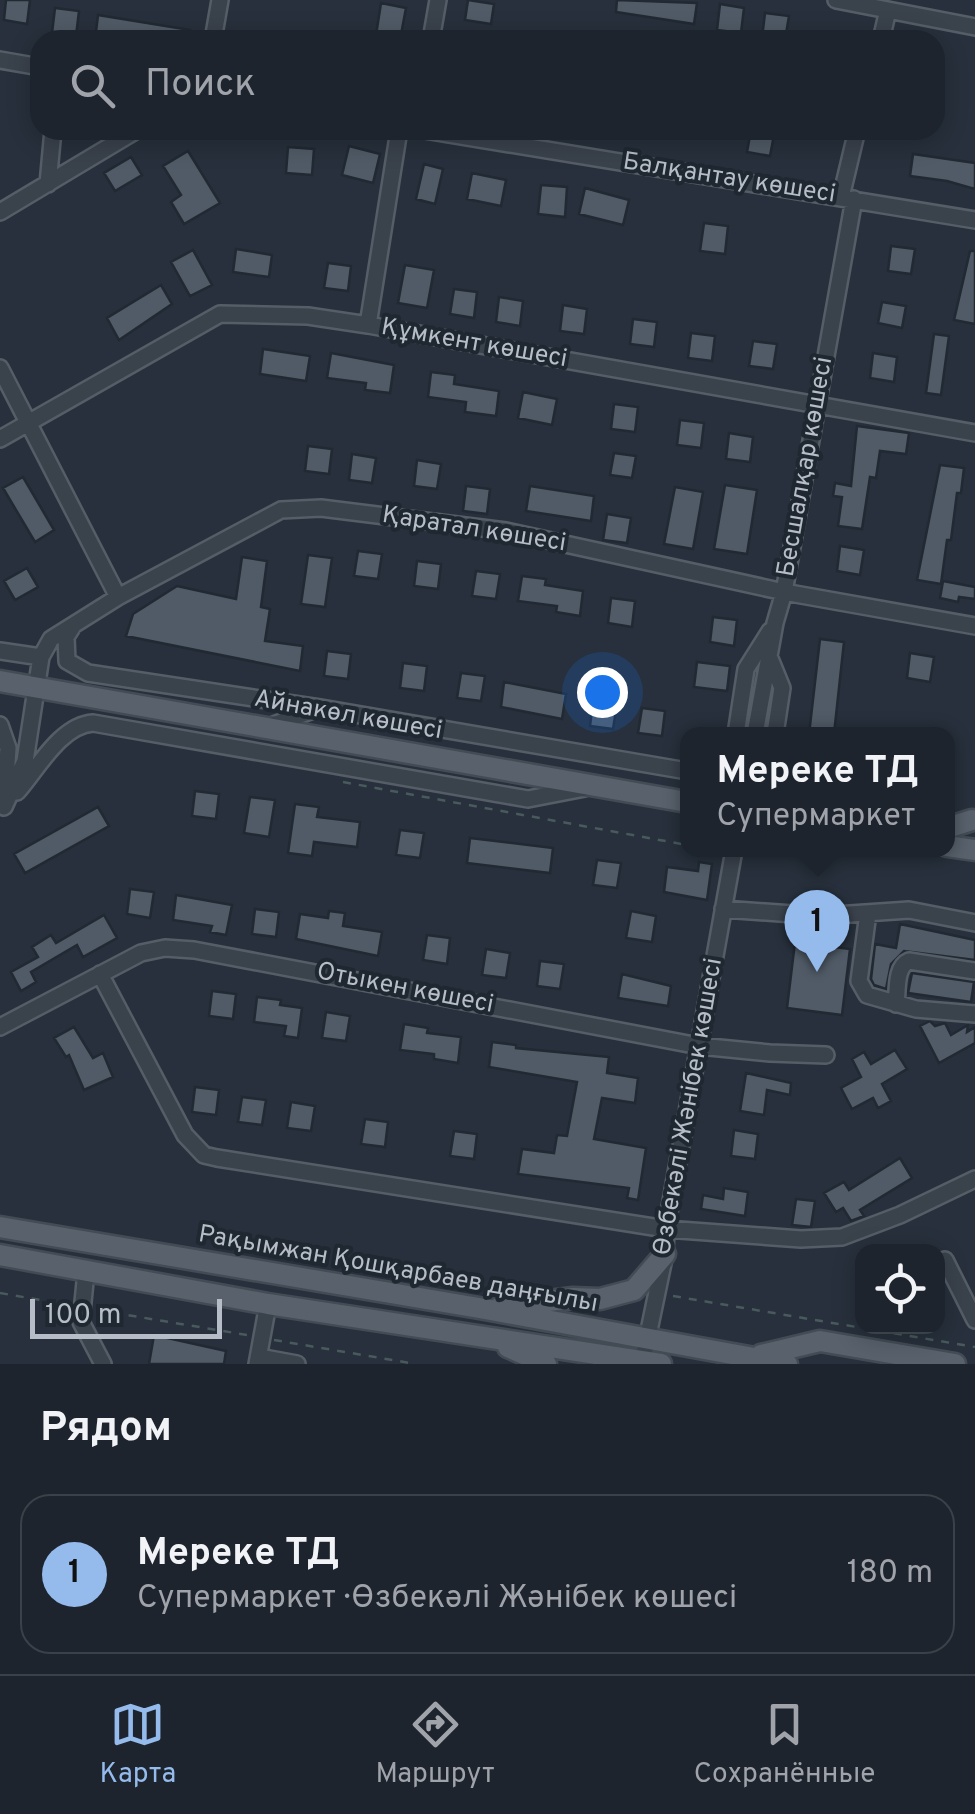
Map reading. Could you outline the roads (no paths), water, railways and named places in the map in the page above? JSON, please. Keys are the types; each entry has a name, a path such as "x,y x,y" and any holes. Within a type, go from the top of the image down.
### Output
{"main road":[{"name":"Айнакөл көшесі","path":"0,681 680,801"},
{"name":"Рақымжан Қошқарбаев даңғылы","path":"0,1227 485,1309 648,1357"},
{"path":"485,1309 573,1298 600,1299 634,1290 664,1254"},
{"name":"Рақымжан Қошқарбаев даңғылы","path":"0,1255 268,1304 484,1336 648,1357 749,1358 787,1364"},
{"path":"484,1336 546,1364"},
{"path":"749,1358 820,1341 955,1364"}],"street":[{"path":"215,30 220,0"},
{"path":"433,30 438,0"},
{"path":"836,0 975,27"},
{"path":"883,30 888,10"},
{"path":"0,60 30,65"},
{"path":"48,184 52,140"},
{"path":"0,212 121,140"},
{"path":"368,324 397,140"},
{"name":"Балқантау көшесі","path":"486,140 975,220"},
{"name":"Бесшалқар көшесі","path":"756,727 816,405 856,140"},
{"name":"Құмкент көшесі","path":"0,438 220,314 308,316 368,324 975,433"},
{"path":"0,368 118,597"},
{"name":"Қаратал көшесі","path":"40,657 51,639 118,597 281,510 320,508 506,532 784,592 975,626"},
{"path":"737,727 746,669 775,624"},
{"path":"73,626 64,650 68,661 88,673 680,770"},
{"path":"0,651 40,657 25,761 2,808"},
{"path":"769,656 782,688 776,727"},
{"path":"267,728 320,708"},
{"path":"174,736 217,719"},
{"path":"2,808 66,732 78,724 93,723 528,799 599,785"},
{"path":"0,725 8,748 2,808"},
{"path":"955,845 975,863"},
{"name":"Өзбекәлі Жәнібек көшесі","path":"648,1357 666,1229 733,857"},
{"path":"723,908 821,916 909,910 975,923"},
{"path":"868,913 858,981 866,995 896,1004 975,1014"},
{"name":"Отыкен көшесі","path":"0,1027 150,950 194,950 700,1046 826,1055"},
{"path":"896,1004 904,963 975,972"},
{"path":"100,974 185,1136 204,1154 666,1229 801,1239 842,1237 975,1179"},
{"path":"945,1260 975,1320"},
{"path":"86,1272 81,1322 102,1364"},
{"path":"268,1304 258,1361 298,1364"}],"place":[{"name":"Мереке ТД","path":"817,972"}]}
